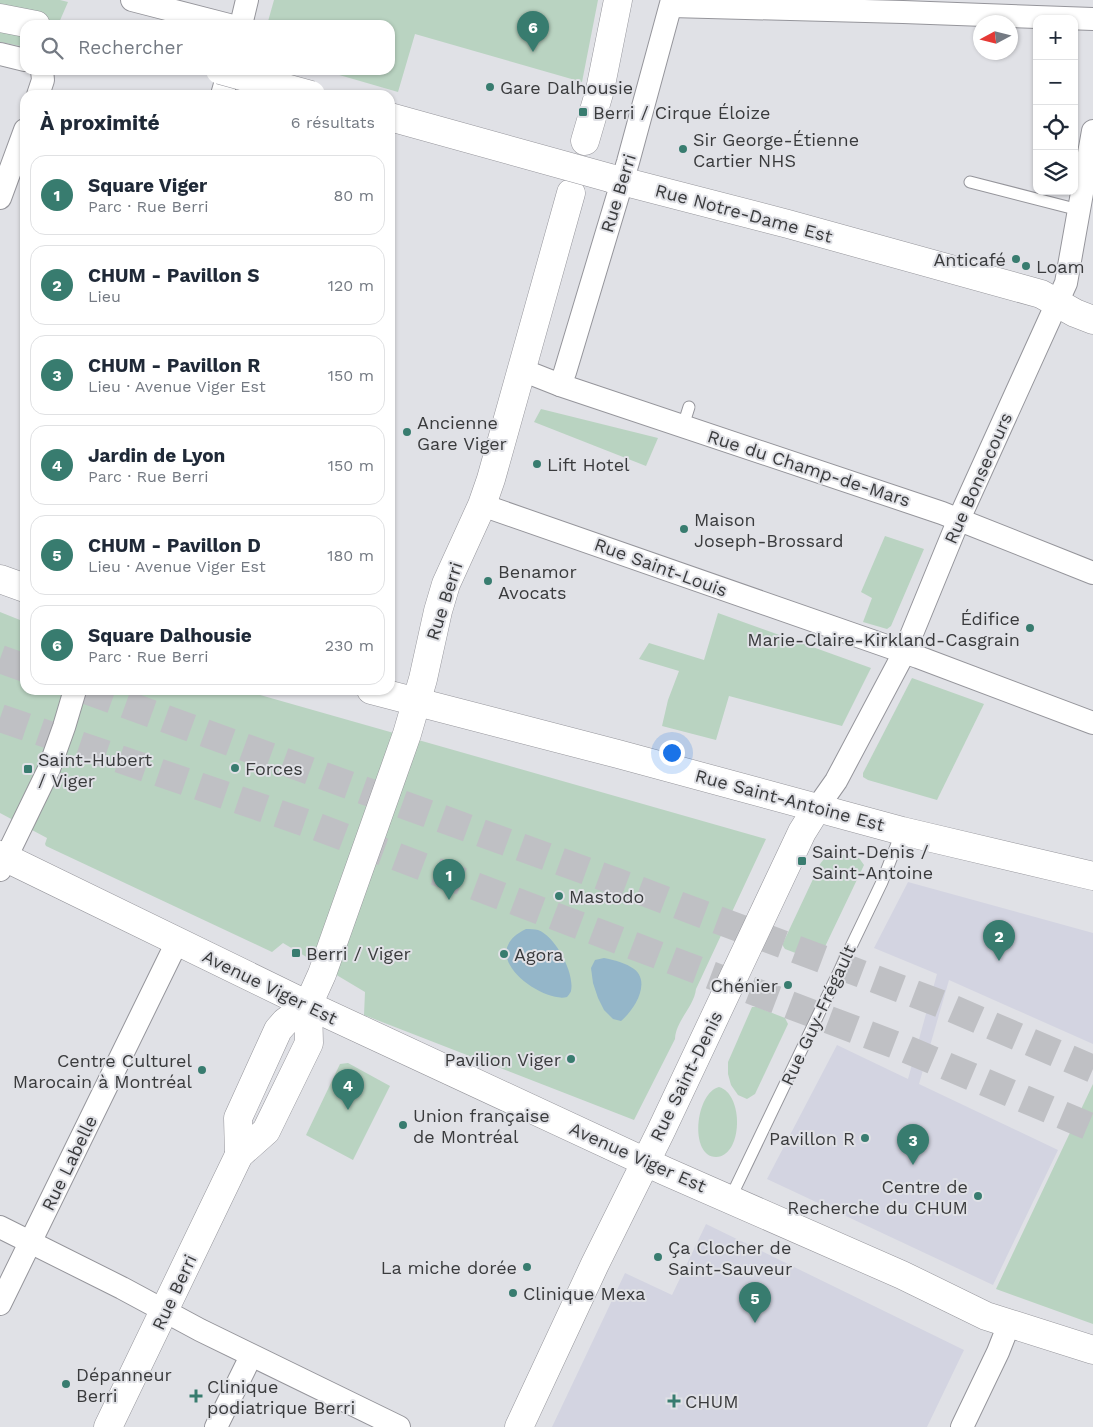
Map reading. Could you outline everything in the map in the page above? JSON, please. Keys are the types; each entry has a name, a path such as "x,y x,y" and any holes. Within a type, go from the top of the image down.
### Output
{"main road":[{"path":"585,141 602,82 618,0"},
{"path":"0,18 20,22"},
{"path":"238,75 293,90"},
{"name":"Rue Notre-Dame Est","path":"395,118 797,226 1041,294 1056,304 1093,320"},
{"name":"Rue Berri","path":"108,1427 239,1155 238,1118 278,1030 285,1022 308,1005 325,965 407,734 446,584 482,505 571,193"},
{"path":"0,579 20,586"},
{"name":"Rue Saint-Antoine Est","path":"390,695 618,754 902,831 1093,876"},
{"name":"Rue Saint-Denis","path":"519,1427 802,832 817,808"},
{"name":"Avenue Viger Est","path":"2,861 645,1161 902,1275 986,1316 1093,1350"}],"street":[{"path":"132,0 210,20"},
{"path":"242,20 247,0"},
{"path":"671,3 913,6 1093,19"},
{"name":"Rue Berri","path":"560,385 616,179 671,3"},
{"path":"0,54 20,59"},
{"path":"40,90 42,75"},
{"path":"223,90 228,75"},
{"name":"Rue Bonsecours","path":"817,808 836,781 904,653 959,519 1066,283 1093,131"},
{"path":"0,198 20,144"},
{"name":"Rue du Champ-de-Mars","path":"522,370 560,385 686,417 959,519 1093,573"},
{"name":"Rue Saint-Louis","path":"482,505 904,653 1093,723"},
{"path":"2,861 49,769 74,695"},
{"name":"Rue Labelle","path":"0,1304 176,942"},
{"path":"0,1227 122,1288 164,1312 391,1425"},
{"path":"962,1427 995,1360 1009,1324"},
{"path":"216,1427 251,1356"}],"lane":[{"path":"970,182 1079,210"},
{"name":"Rue Guy-Frégault","path":"730,1199 882,882 902,831"}],"shaded area":[{"path":"908,882 1093,933 1093,1044 949,980 919,1084 1058,1150 993,1285 767,1179 837,1045 908,1079 937,974 874,948"},
{"path":"706,1224 964,1350 927,1427 552,1427 625,1273 672,1295"}],"green space":[{"path":"0,0 60,0 68,2 60,20 20,20 20,46 0,42"},
{"path":"274,0 598,0 582,82 415,34 398,92 339,75 395,75 395,20 268,20"},
{"path":"541,409 658,438 646,466 534,422"},
{"path":"885,536 924,549 891,626 887,629 863,622 872,598 861,592"},
{"path":"0,612 20,620 20,695 261,695 766,839 696,989 695,996 678,1026 675,1039 634,1120 364,1015 365,992 283,943 272,952 46,846 47,838 0,813"},
{"path":"718,613 871,668 842,726 729,696 716,740 662,726 668,700 679,671 639,659 649,643 704,660"},
{"path":"912,678 984,704 937,800 863,777 863,773"},
{"path":"836,853 859,858 864,865 821,955 817,960 814,960 785,949 783,943 814,877 819,879 824,869 819,866 822,861"},
{"path":"752,1007 757,1007 785,1018 788,1024 755,1094 747,1099 738,1095 731,1085 728,1074 728,1062"},
{"path":"348,1063 390,1086 353,1160 306,1135 340,1064"},
{"path":"1093,1084 1093,1324 996,1289"},
{"path":"719,1087 727,1092 733,1101 737,1124 731,1147 725,1154 716,1157 707,1154 702,1147 698,1124 705,1100 711,1092"}],"water":[{"path":"526,929 538,930 557,947 570,975 571,992 567,997 556,997 543,993 518,975 509,964 506,952 511,940"},
{"path":"604,958 631,967 639,975 641,982 641,989 635,1004 621,1021 613,1019 604,1010 593,983 591,968 595,960"}],"tunnel":[{"path":"0,659 20,666"},
{"path":"100,695 617,882 944,1005 1093,1069"},
{"path":"0,718 312,825 906,1049 1093,1128"}],"place":[{"name":"Square Dalhousie","path":"533,52"},
{"name":"Gare Dalhousie","path":"490,87"},
{"name":"Berri / Cirque Éloize","path":"583,112"},
{"name":"Sir George-Étienne Cartier NHS","path":"683,149"},
{"name":"Anticafé","path":"1016,259"},
{"name":"Loam","path":"1026,266"},
{"name":"Ancienne Gare Viger","path":"407,432"},
{"name":"Lift Hotel","path":"537,464"},
{"name":"Maison Joseph-Brossard","path":"684,529"},
{"name":"Benamor Avocats","path":"488,581"},
{"name":"Édifice Marie-Claire-Kirkland-Casgrain","path":"1030,628"},
{"name":"Forces","path":"235,768"},
{"name":"Saint-Hubert / Viger","path":"28,769"},
{"name":"Saint-Denis / Saint-Antoine","path":"802,861"},
{"name":"Mastodo","path":"559,896"},
{"name":"Square Viger","path":"449,900"},
{"name":"Berri / Viger","path":"296,953"},
{"name":"Agora","path":"504,954"},
{"name":"CHUM - Pavillon S","path":"999,961"},
{"name":"Chénier","path":"788,985"},
{"name":"Pavilion Viger","path":"571,1059"},
{"name":"Centre Culturel Marocain à Montréal","path":"202,1070"},
{"name":"Jardin de Lyon","path":"348,1110"},
{"name":"Union française de Montréal","path":"403,1125"},
{"name":"Pavillon R","path":"865,1138"},
{"name":"CHUM - Pavillon R","path":"913,1165"},
{"name":"Centre de Recherche du CHUM","path":"978,1196"},
{"name":"Ça Clocher de Saint-Sauveur","path":"658,1257"},
{"name":"La miche dorée","path":"527,1267"},
{"name":"Clinique Mexa","path":"513,1293"},
{"name":"CHUM - Pavillon D","path":"755,1323"},
{"name":"Dépanneur Berri","path":"66,1384"},
{"name":"Clinique podiatrique Berri","path":"196,1396"},
{"name":"CHUM","path":"674,1401"}]}
